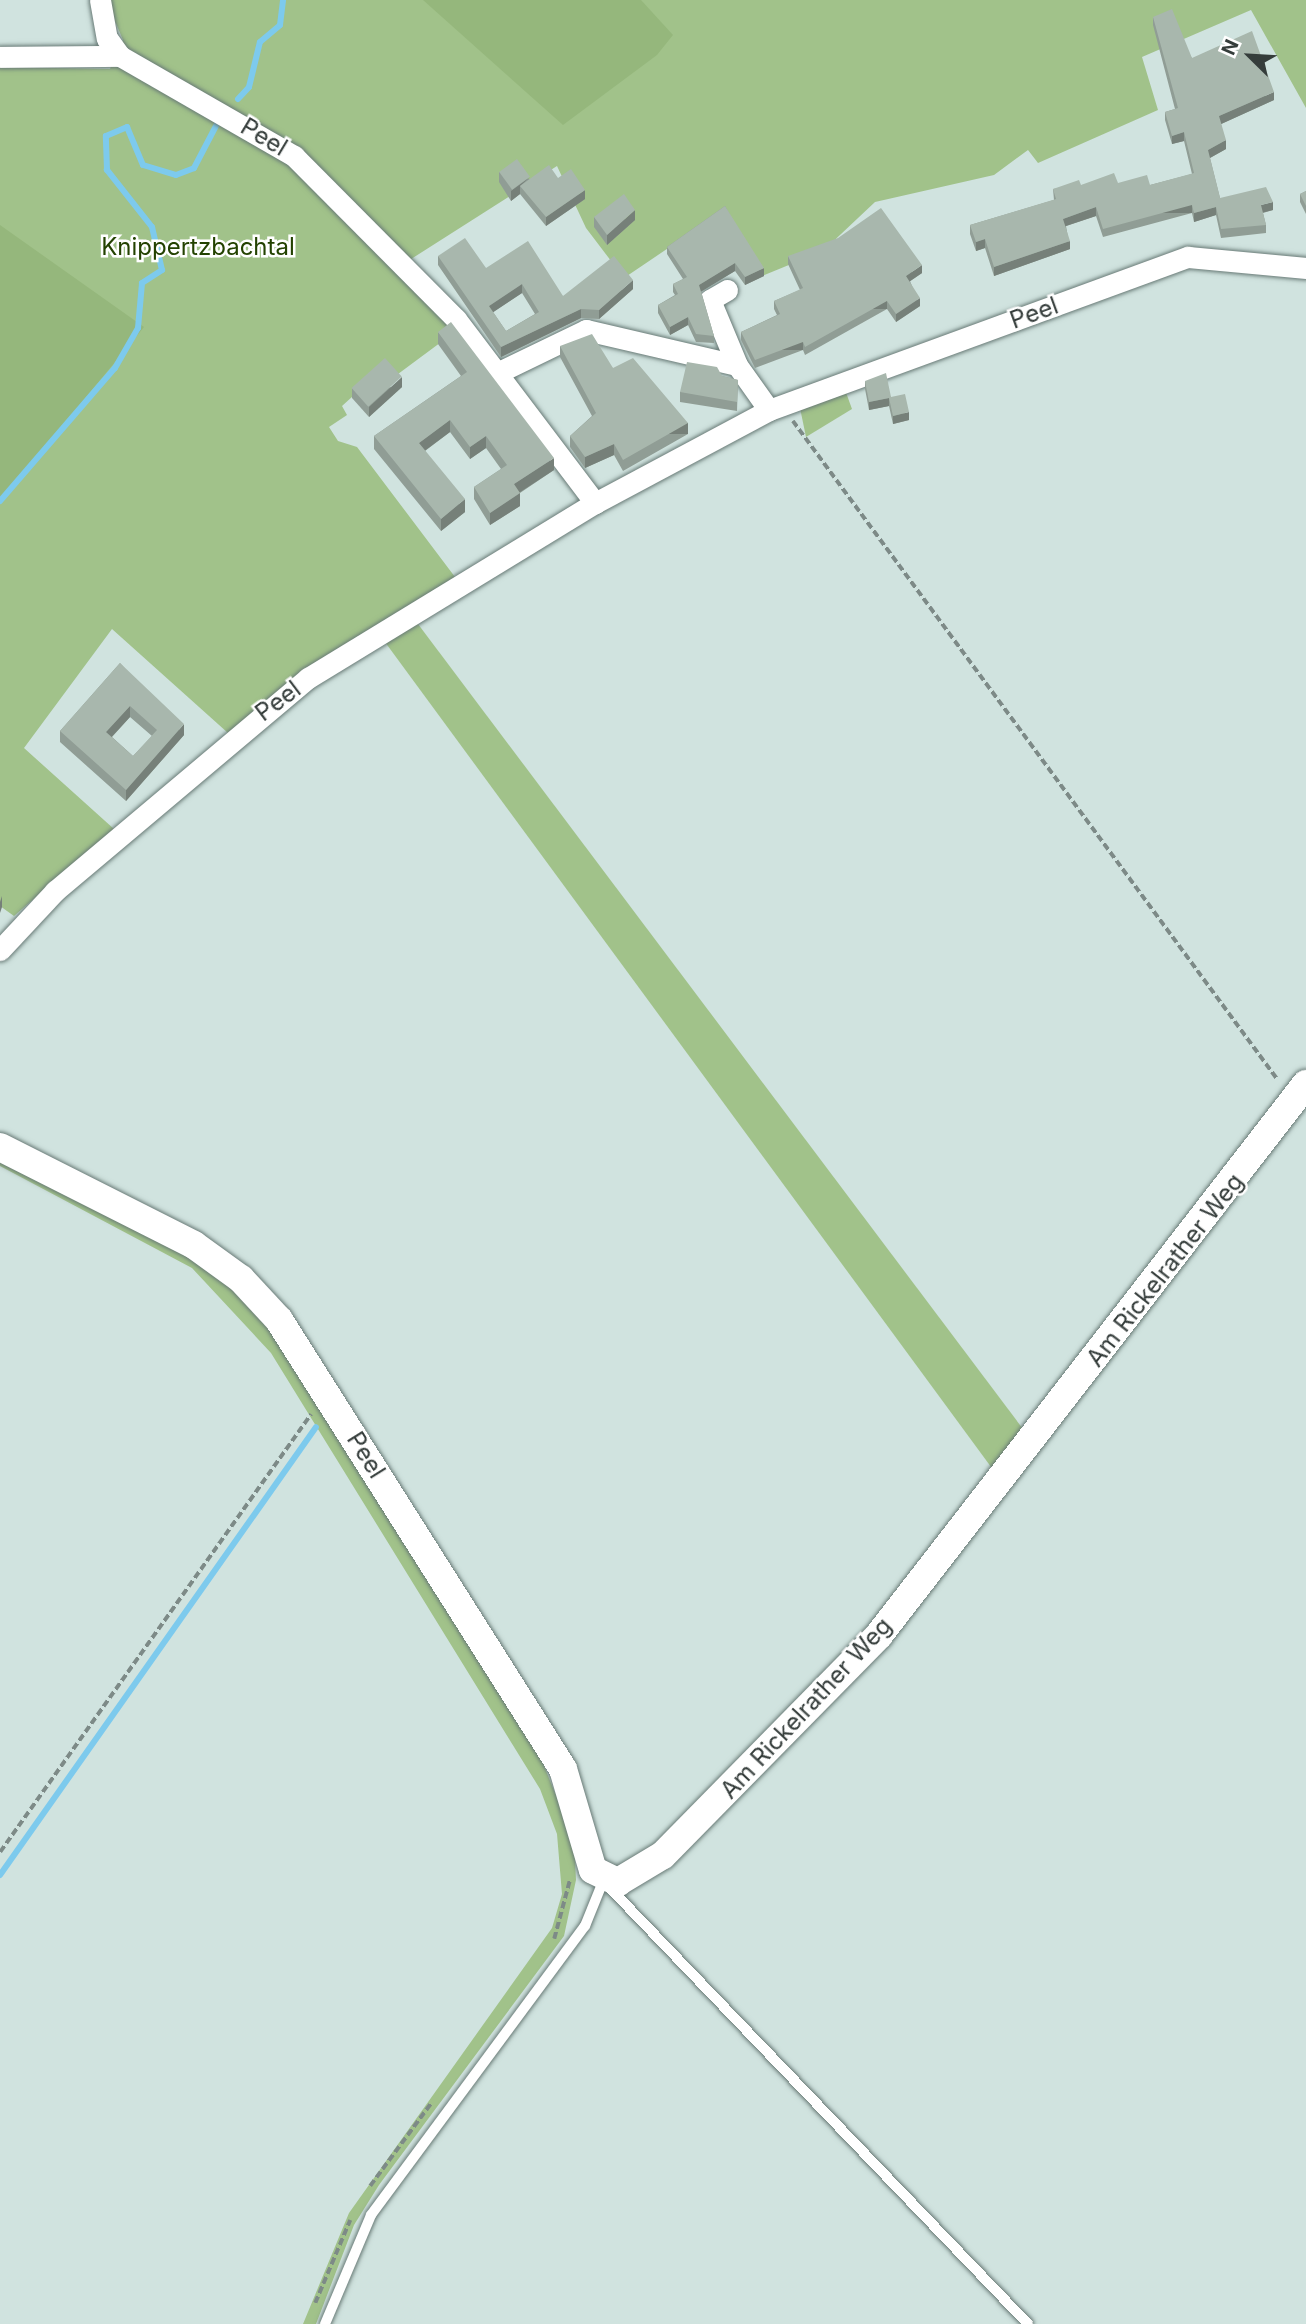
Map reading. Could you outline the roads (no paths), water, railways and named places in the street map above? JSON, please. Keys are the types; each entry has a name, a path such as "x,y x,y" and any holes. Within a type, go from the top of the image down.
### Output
{"street":[{"path":"100,0 107,38 120,56"},
{"path":"0,57 120,56"},
{"name":"Peel","path":"120,56 294,156 456,319 595,503"},
{"name":"Peel","path":"0,950 55,891 308,678 595,503 775,408 1188,257 1306,268"},
{"path":"727,290 709,300 737,365 775,408"},
{"path":"497,373 586,330 737,365"},
{"name":"Am Rickelrather Weg","path":"604,1879 626,1880 663,1855 879,1634 1301,1094"},
{"name":"Peel","path":"0,1147 194,1245 240,1279 279,1320 563,1769 590,1864 604,1879"}],"lane":[{"path":"325,2324 371,2215 584,1926 604,1879"},
{"path":"604,1879 622,1907 1028,2324"}],"waterway":[{"path":"238,99 249,87 260,42 280,25 283,0"},
{"path":"0,501 115,368 138,328 142,283 162,270 152,227 107,170 106,136 127,127 143,165 176,175 194,168 218,122"},
{"path":"0,1875 316,1427"}],"park label":[{"name":"Knippertzbachtal","path":"198,247"}]}
